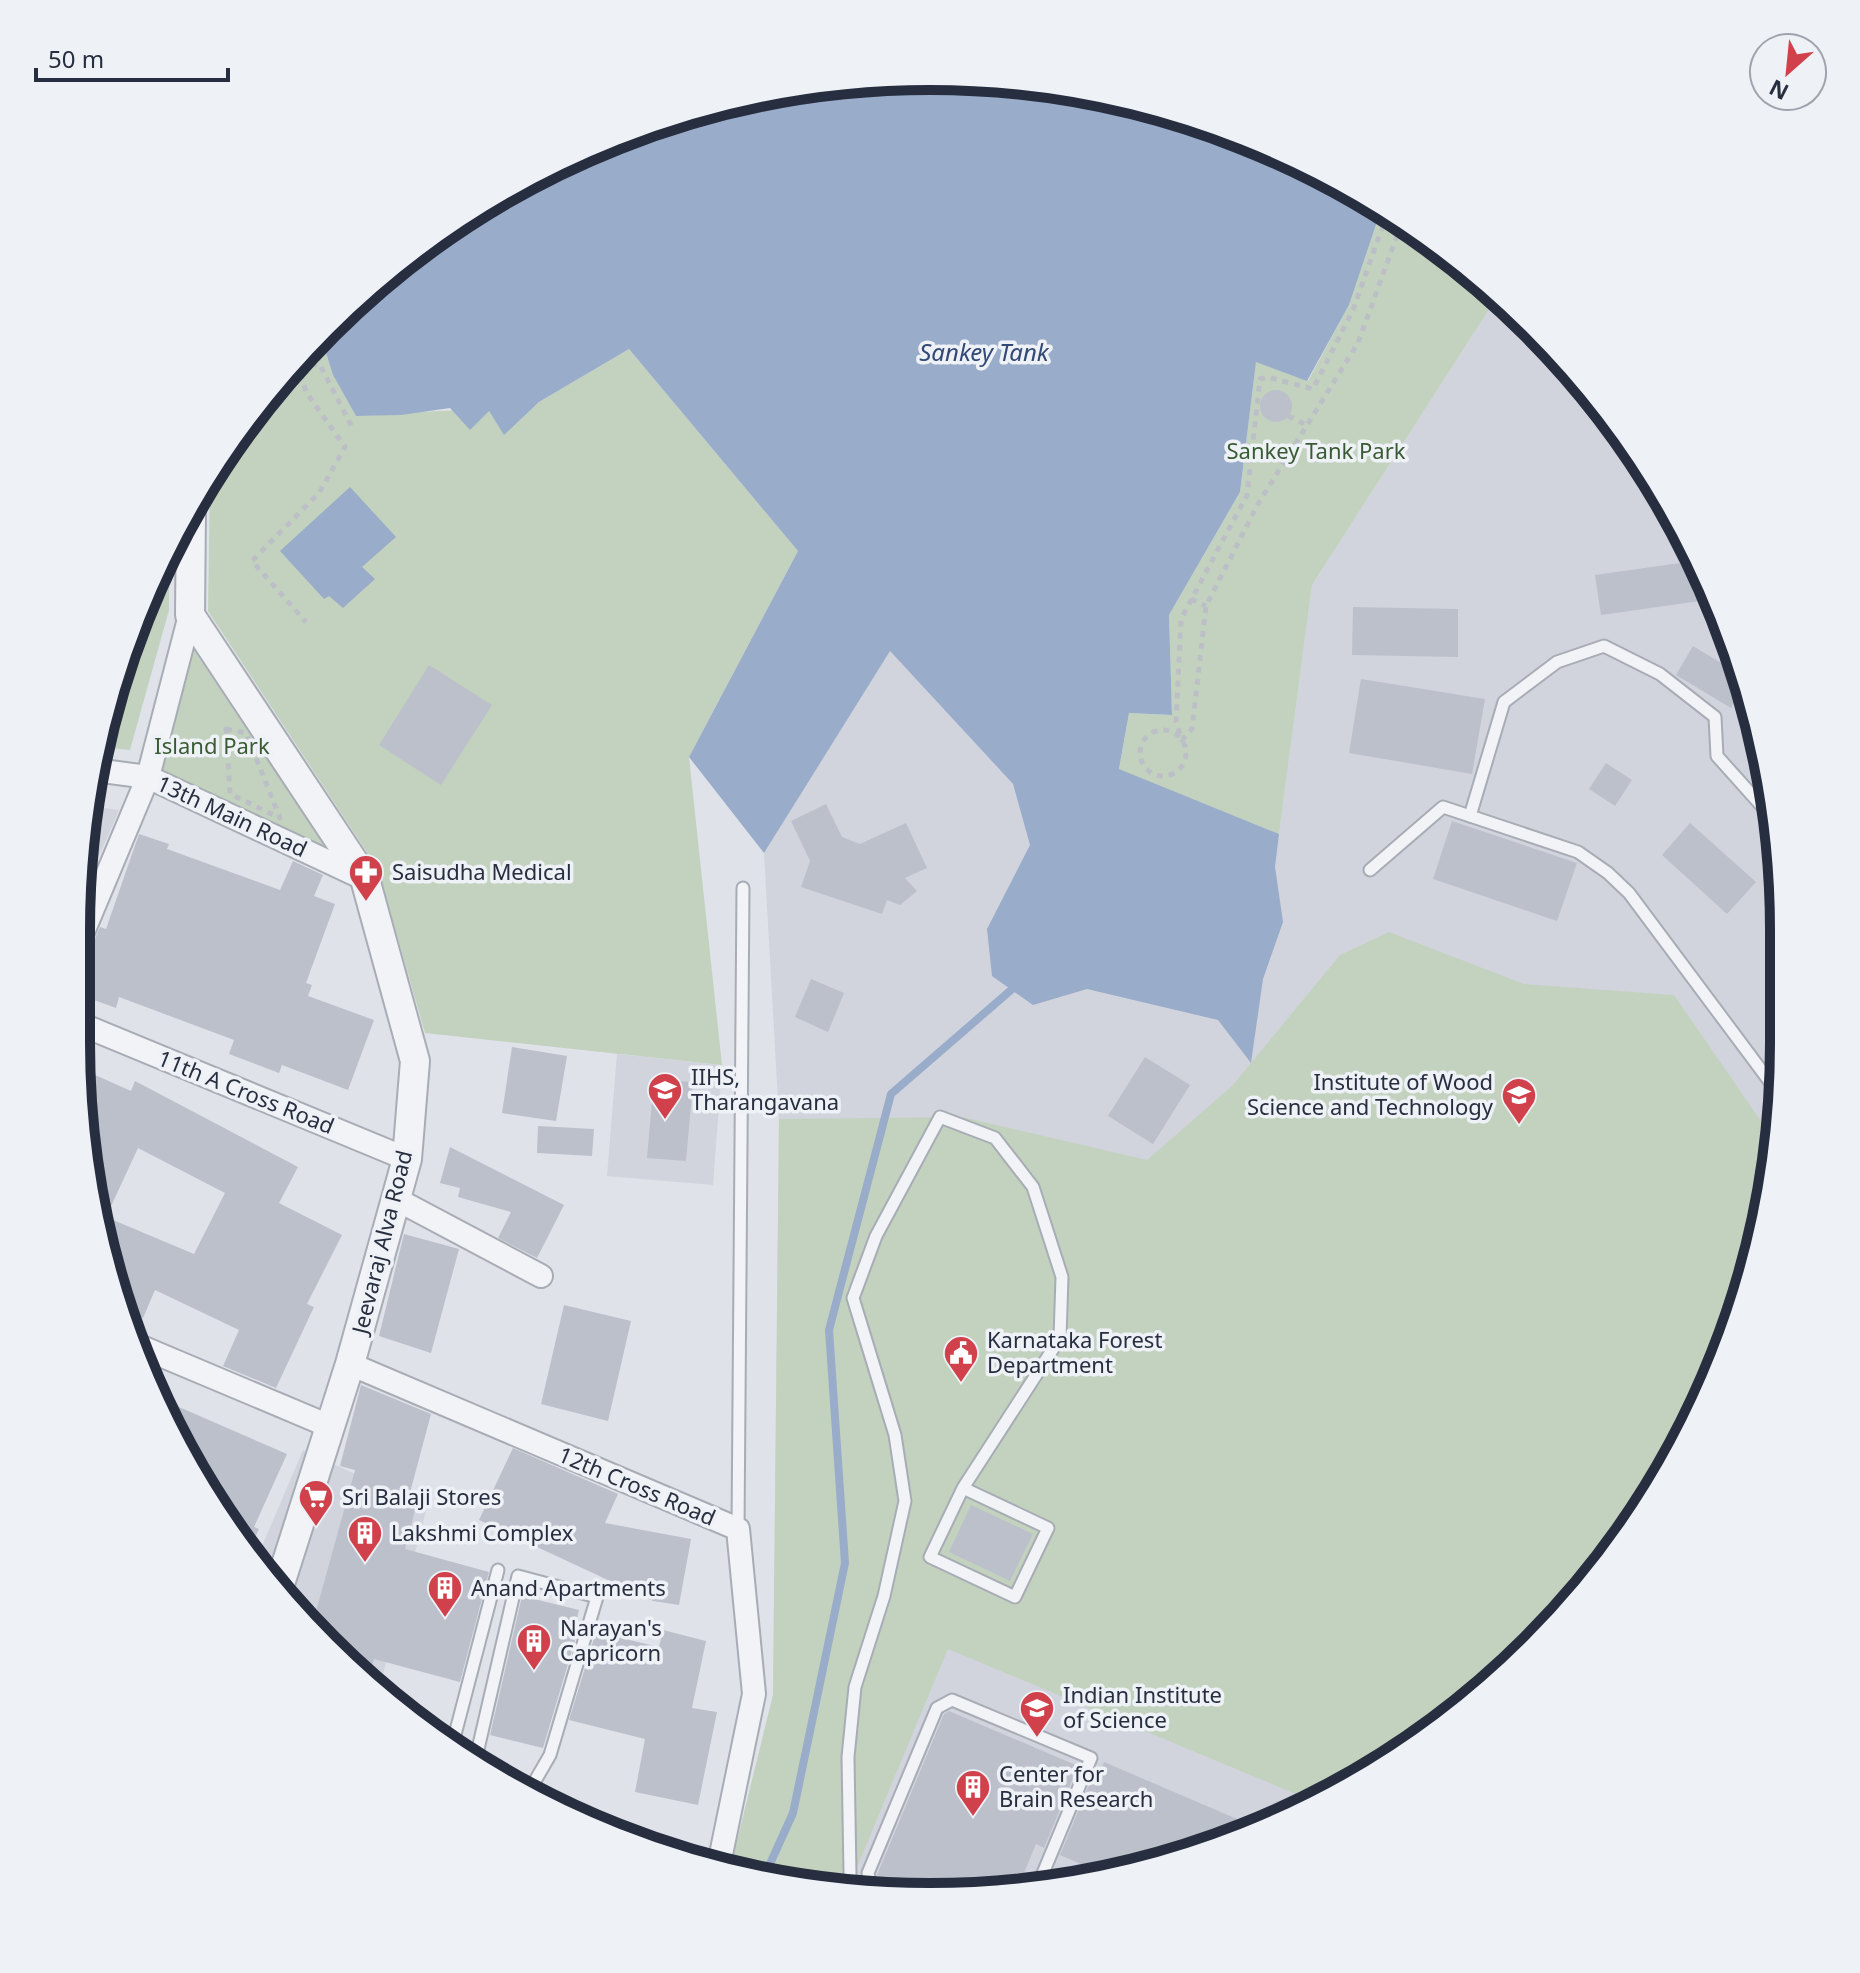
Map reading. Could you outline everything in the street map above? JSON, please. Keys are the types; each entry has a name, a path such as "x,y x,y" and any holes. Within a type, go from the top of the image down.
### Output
{"street":[{"path":"91,914 148,777 190,615 191,533"},
{"name":"Jeevaraj Alva Road","path":"190,615 365,879 415,1061 407,1159 350,1364 282,1577"},
{"name":"13th Main Road","path":"105,771 148,777 365,879"},
{"name":"11th A Cross Road","path":"90,1028 407,1159"},
{"path":"396,1199 541,1276"},
{"path":"149,1350 329,1426"},
{"name":"12th Cross Road","path":"350,1364 738,1529 754,1694 721,1856"}],"lane":[{"path":"1470,816 1504,702 1557,662 1604,646 1660,674 1715,717 1717,756 1760,804"},
{"path":"1370,870 1443,807 1578,852 1629,893 1769,1080"},
{"path":"738,1529 743,888"},
{"path":"848,1879 848,1757 855,1687 884,1596 905,1501 895,1435 853,1298 876,1236 940,1117 995,1138 1033,1187 1062,1277 1060,1338 963,1488 930,1557 1015,1597 1048,1528 963,1488"},
{"path":"455,1735 498,1570"},
{"path":"478,1750 518,1576 597,1597 550,1755 534,1783"},
{"path":"870,1880 868,1873 937,1708 952,1700 1091,1758 1042,1876"}],"path":[{"path":"1182,740 1163,730 1149,734 1139,753 1144,767 1158,776 1180,769 1186,755 1182,740 1176,722 1181,619 1247,495 1260,379 1267,377 1313,389 1353,310 1384,224"},
{"path":"1182,740 1192,729 1206,606 1258,504 1358,343 1398,233"},
{"path":"317,356 354,431"},
{"path":"306,368 319,363"},
{"path":"301,373 306,392 345,447 319,493 252,561 306,622"},
{"path":"1288,416 1309,426"},
{"path":"1191,599 1206,606"},
{"path":"226,729 246,733 280,818 230,794 226,729"}],"shaded area":[{"path":"1492,305 1562,376 1628,463 1683,558 1706,609 1741,713 1763,820 1770,930 1770,1043 1763,1153 1754,1207 1725,1313 1683,1415 1628,1510 1562,1597 1524,1637 1484,1675 1397,1741 1302,1796 1200,1838 1094,1867 1040,1876 930,1883 875,1881 820,1876 733,1859 773,1695 779,1119 764,853 889,650 1013,784 1030,844 1279,834 1312,585"},
{"path":"99,807 119,810 92,871"},
{"name":"IIHS, Tharangavana","path":"617,1054 722,1065 713,1185 607,1176"},
{"path":"303,1450 427,1507 382,1679 298,1597 261,1549"}],"green space":[{"name":"Sankey Tank Park","path":"1378,220 1441,264 1492,305 1312,585 1279,834 1119,770 1129,713 1172,715 1169,615 1240,492 1256,361 1308,381 1349,305"},
{"path":"325,348 333,375 356,416 489,411 504,434 539,402 629,349 798,551 689,757 722,1065 425,1033 378,869 208,611 210,499 264,419"},
{"path":"169,576 169,610 130,750 110,748 135,660"},
{"name":"Island Park","path":"190,615 365,879 148,777"},
{"path":"1389,932 1524,984 1674,995 1765,1127 1754,1207 1725,1313 1683,1415 1628,1510 1562,1597 1484,1675 1397,1741 1301,1796 948,1649 852,1879 766,1867 733,1859 773,1695 779,1119 962,1117 1147,1160 1232,1086 1340,955"}],"water":[{"name":"Sankey Tank","path":"930,90 1040,97 1094,106 1200,135 1251,154 1302,177 1378,220 1349,305 1307,381 1256,362 1240,492 1169,615 1172,715 1129,713 1119,769 1279,834 1275,867 1283,922 1263,979 1251,1063 1218,1020 1087,989 1033,1005 992,976 987,929 1030,845 1013,784 890,651 764,853 689,757 798,551 629,349 539,402 504,435 489,411 470,430 450,408 401,415 356,416 333,375 325,348 336,336 376,298 419,264 510,203 558,177 660,135 766,106 820,97"},
{"path":"350,487 396,537 362,567 375,579 343,608 329,596 324,599 280,551"}],"building":[{"path":"1276,390 1287,395 1292,406 1287,417 1276,422 1265,417 1260,406 1265,395"},
{"path":"1685,562 1700,601 1601,615 1595,575"},
{"path":"1353,607 1458,609 1458,657 1352,655"},
{"path":"1693,646 1727,666 1737,698 1731,708 1676,675"},
{"path":"429,665 492,705 441,785 379,745"},
{"path":"1361,679 1485,699 1472,774 1349,753"},
{"path":"1606,763 1632,780 1615,806 1589,789"},
{"path":"826,804 842,837 860,844 906,823 927,868 905,878 917,891 900,905 887,900 882,914 801,887 810,861 791,821"},
{"path":"1452,821 1577,863 1557,921 1433,879"},
{"path":"1690,823 1756,882 1727,914 1662,855"},
{"path":"139,834 169,844 167,849 280,890 293,861 323,875 314,896 335,904 306,983 312,985 308,996 374,1020 348,1090 282,1065 279,1073 229,1054 234,1040 119,997 116,1008 90,999 90,950 100,927 106,929"},
{"path":"811,979 844,993 828,1032 795,1017"},
{"path":"512,1047 567,1056 556,1121 502,1113"},
{"path":"1145,1057 1190,1085 1153,1144 1108,1116"},
{"path":"91,1073 131,1091 135,1081 298,1167 279,1203 342,1235 307,1304 314,1307 276,1388 223,1366 239,1330 155,1290 143,1318 135,1313 109,1218 194,1254 225,1193 138,1148 108,1214 97,1153"},
{"path":"654,1079 693,1082 686,1161 647,1158"},
{"path":"538,1126 594,1129 592,1156 537,1153"},
{"path":"450,1147 564,1205 537,1258 498,1238 511,1212 458,1197 460,1188 440,1183"},
{"path":"404,1234 459,1249 431,1353 379,1336"},
{"path":"564,1305 631,1321 608,1421 541,1404"},
{"path":"361,1385 431,1414 408,1500 417,1502 405,1549 489,1572 460,1682 374,1659 372,1666 364,1664 315,1615 355,1470 340,1466"},
{"path":"172,1404 287,1454 254,1527 259,1529 254,1540 203,1463"},
{"path":"513,1448 618,1494 605,1523 691,1539 679,1605 653,1601 479,1520"},
{"path":"971,1505 1033,1534 1010,1581 949,1552"},
{"name":"Narayan's Capricorn","path":"522,1596 579,1610 575,1626 579,1627 543,1748 490,1735"},
{"path":"663,1630 706,1641 692,1708 717,1712 698,1805 635,1792 645,1739 569,1720 596,1632 659,1647"},
{"name":"Center for Brain Research","path":"949,1711 1078,1766 1044,1848 1036,1844 1022,1878 930,1883 893,1882 877,1875 944,1714"},
{"path":"1104,1762 1244,1822 1147,1854 1089,1868 1060,1855 1094,1773 1099,1774"}],"waterway":[{"path":"768,1867 793,1813 845,1563 829,1330 891,1094 1018,984"}],"place":[{"name":"Saisudha Medical","path":"366,903"},
{"name":"IIHS, Tharangavana","path":"665,1121"},
{"name":"Institute of Wood Science and Technology","path":"1519,1126"},
{"name":"Karnataka Forest Department","path":"961,1384"},
{"name":"Sri Balaji Stores","path":"316,1528"},
{"name":"Lakshmi Complex","path":"365,1564"},
{"name":"Anand Apartments","path":"445,1619"},
{"name":"Narayan's Capricorn","path":"534,1672"},
{"name":"Indian Institute of Science","path":"1037,1739"},
{"name":"Center for Brain Research","path":"973,1818"}]}
